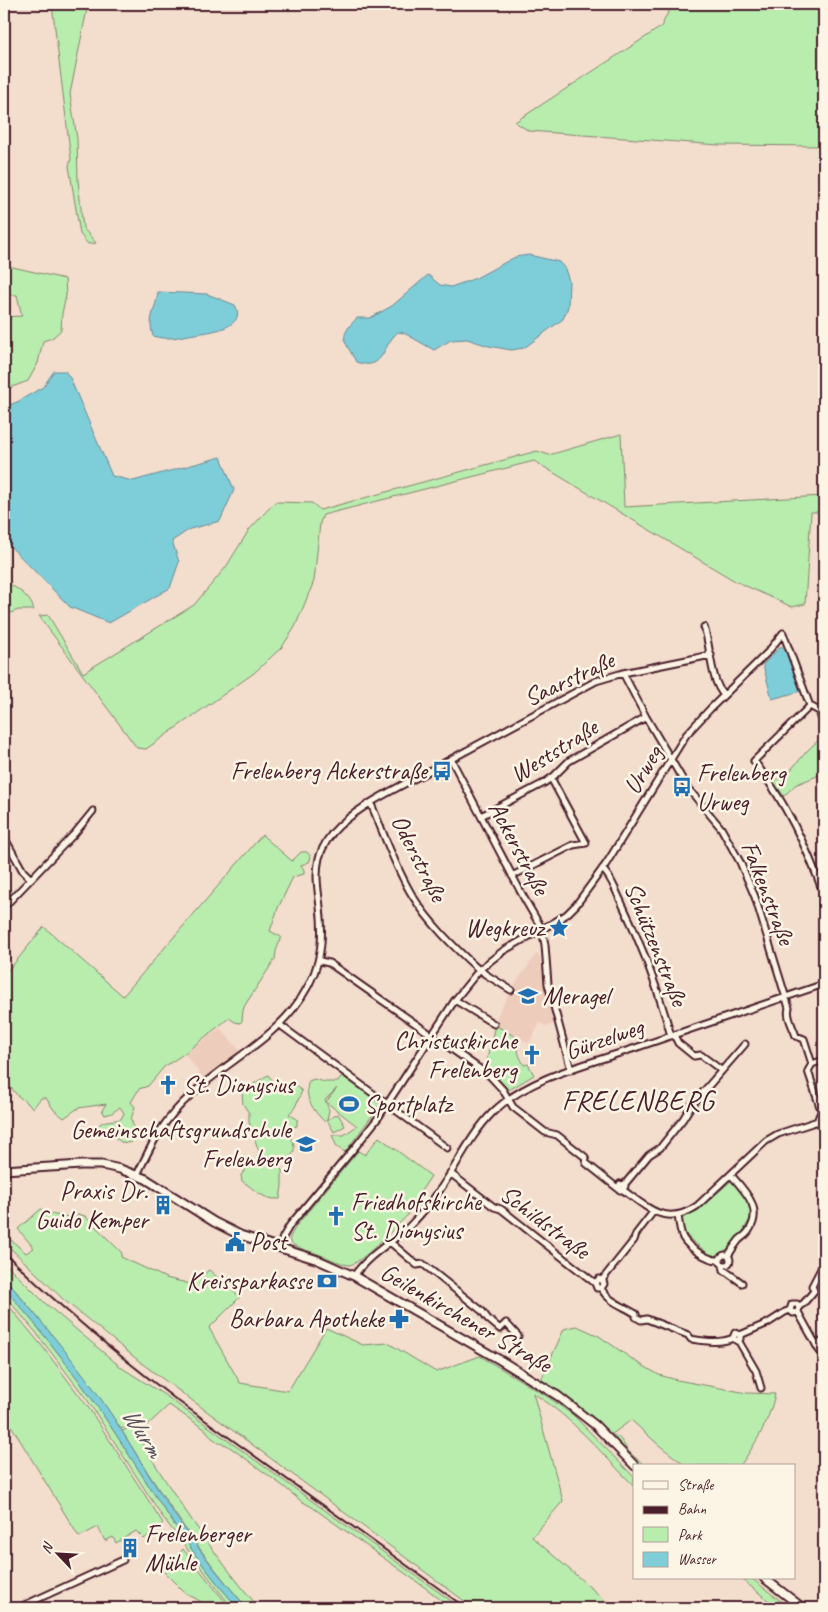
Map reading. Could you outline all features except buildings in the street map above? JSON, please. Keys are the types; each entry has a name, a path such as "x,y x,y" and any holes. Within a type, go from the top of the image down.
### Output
{"main road":[{"name":"Geilenkirchener Straße","path":"4,1170 70,1165 102,1165 137,1175 164,1189 214,1222 240,1235 318,1260 354,1276 500,1360 558,1396 595,1426 633,1464"},
{"path":"767,1580 803,1608"}],"street":[{"path":"704,627 715,677 724,695"},
{"name":"Urweg","path":"279,1248 290,1226 356,1146 387,1104 455,1000 480,970 503,951 567,914 602,869 637,816 670,759 698,721 768,652 783,634 810,706"},
{"name":"Saarstraße","path":"320,961 322,932 317,884 319,858 330,837 338,827 359,810 596,681 623,673 711,654"},
{"name":"Falkenstraße","path":"623,673 670,759 692,793 721,828 740,862 755,897 786,997"},
{"path":"824,726 818,711 810,706 754,761 778,794 806,849 824,894"},
{"name":"Weststraße","path":"481,816 551,778 569,761 646,718"},
{"name":"Ackerstraße","path":"451,759 542,929"},
{"path":"512,876 573,845 586,843 551,778"},
{"name":"Oderstraße","path":"371,804 401,875 414,897 441,933 480,970 511,990"},
{"path":"4,908 93,811"},
{"path":"4,837 24,871 31,879"},
{"name":"Schützenstraße","path":"602,869 610,878 637,936 672,1035"},
{"path":"542,929 548,984 571,1070"},
{"path":"137,1175 157,1134 169,1117 193,1093 280,1025 304,994 320,961 329,963 490,1076 509,1100 512,1107 545,1132 557,1135 585,1157 586,1163 653,1212 678,1215 690,1211 766,1141 778,1134 818,1121"},
{"name":"Gürzelweg","path":"354,1276 360,1267 404,1231 426,1208 438,1193 476,1132 494,1112 520,1092 571,1070 824,984"},
{"path":"786,997 789,1008 787,1012 796,1036 804,1039 812,1064"},
{"path":"455,1000 494,1024"},
{"path":"280,1025 447,1148"},
{"path":"672,1035 678,1043 694,1056 701,1055 721,1070"},
{"path":"621,1187 649,1155 660,1148 691,1106 745,1044"},
{"path":"818,1121 818,1116 823,1113 808,1071 812,1064 824,1060"},
{"path":"818,1121 824,1125"},
{"name":"Schildstraße","path":"450,1173 494,1207 502,1209 595,1283 596,1288 601,1288 622,1308 627,1308 641,1320 647,1319 688,1335 689,1338 708,1342 737,1338 790,1310 792,1304 799,1306 803,1304 814,1291 812,1286 824,1263"},
{"path":"728,1256 741,1238 748,1233 754,1216 753,1202 750,1196 731,1175"},
{"path":"602,1280 634,1240 636,1234 653,1212"},
{"path":"678,1215 681,1232 685,1241 709,1260 727,1265 730,1262 728,1256"},
{"path":"390,1242 416,1265 423,1264 442,1278 482,1311 500,1329 506,1324 518,1336"},
{"path":"728,1256 722,1256 721,1263 724,1270 742,1283"},
{"name":"Schildstraße","path":"595,1283 598,1280 602,1280 604,1284 601,1288"},
{"name":"Schildstraße","path":"798,1312 799,1306"},
{"path":"790,1310 794,1313 798,1312 824,1359"},
{"path":"737,1338 756,1372 761,1388"},
{"path":"816,1345 824,1340"},
{"path":"18,1608 123,1560"}],"shaded area":[{"name":"Meragel","path":"537,953 540,958 554,1024 546,1026 540,1023 529,1043 513,1036 509,1043 492,1034 498,1014 513,987"},
{"path":"220,1028 240,1051 203,1078 185,1054"}],"green space":[{"path":"52,4 88,4 70,94 77,139 78,180 83,228 96,243 88,244 80,234 69,166 71,159"},
{"path":"672,4 824,4 824,146 719,145 529,131 515,122 661,27"},
{"path":"4,265 65,279 66,296 61,330 52,338 43,341 38,363 28,381 4,390 4,317 22,316 17,295 4,295"},
{"path":"621,434 624,507 824,496 824,512 811,512 805,604 792,607 735,581 534,461 323,515 320,523 314,581 295,627 282,647 254,673 146,749 137,748 39,616 48,615 83,673 194,605 226,567 249,530 275,502 312,503 320,510 537,451 549,455"},
{"path":"4,581 26,596 34,610 18,610 4,616"},
{"path":"823,736 824,773 795,785 784,796 773,782 788,773"},
{"path":"262,835 292,861 301,852 307,852 311,857 309,862 301,865 304,874 293,877 278,908 270,931 281,937 275,959 245,1005 240,1023 229,1018 164,1067 148,1086 139,1089 131,1102 135,1107 131,1119 136,1134 134,1139 130,1143 121,1142 112,1135 97,1134 95,1131 103,1122 121,1119 124,1113 120,1107 112,1113 105,1115 102,1110 106,1104 78,1108 64,1118 54,1110 46,1098 41,1098 33,1108 17,1095 4,1079 4,974 44,927 123,996"},
{"path":"495,1025 519,1039 519,1056 524,1065 528,1064 534,1075 509,1090 483,1065 486,1063"},
{"path":"268,1075 282,1092 291,1082 302,1091 295,1107 289,1114 297,1119 297,1126 287,1129 294,1144 294,1151 290,1157 279,1159 277,1165 282,1170 280,1199 268,1198 260,1194 242,1181 241,1175 247,1168 256,1163 259,1152 249,1122 249,1113 243,1104 242,1093"},
{"path":"342,1076 381,1104 345,1152 337,1147 332,1135 344,1135 357,1126 326,1102 337,1088 325,1100 329,1110 325,1122 317,1113 307,1092 309,1081 314,1079 325,1082 338,1082"},
{"path":"338,1114 345,1126 334,1132 327,1120"},
{"path":"379,1137 431,1176 409,1209 408,1215 370,1252 349,1265 299,1248 293,1244 289,1239 296,1226 358,1151 365,1155"},
{"path":"733,1179 748,1198 752,1215 741,1234 732,1244 715,1257 711,1256 690,1239 683,1230 681,1218 696,1212"},
{"path":"41,1209 55,1215 77,1218 78,1214 85,1216 122,1253 121,1257 166,1278 191,1284 209,1270 240,1297 209,1328 240,1383 288,1391 326,1328 363,1345 388,1343 436,1372 480,1356 548,1397 573,1415 633,1476 633,1485 561,1413 533,1393 563,1501 532,1537 614,1608 474,1608 144,1365 64,1300 4,1242 4,1234 26,1253 34,1248 18,1229"},
{"path":"4,1262 46,1304 122,1368 166,1396 461,1608 451,1608 427,1589 301,1501 227,1445 219,1443 206,1430 169,1405 137,1435 195,1524 259,1608 247,1608 196,1544 166,1500 122,1431 127,1429 126,1427 121,1429 50,1332 4,1277"},
{"path":"4,1288 34,1322 76,1377 188,1545 238,1608 232,1608 162,1516 88,1401 34,1330 4,1295"},
{"path":"4,1300 88,1407 163,1523 144,1539 136,1531 116,1543 113,1537 105,1541 98,1527 79,1537 4,1414"},
{"path":"577,1326 599,1336 659,1375 747,1393 775,1394 761,1432 741,1464 683,1464 631,1420 611,1435 617,1436 643,1464 638,1464 591,1417 541,1380 564,1329"},
{"path":"183,1549 230,1608 212,1608 184,1592 163,1571"},
{"path":"743,1580 754,1580 790,1608 778,1608"}],"water":[{"path":"529,255 559,262 565,269 569,281 568,307 563,319 524,348 511,350 467,339 451,340 434,350 404,333 398,332 378,361 372,364 365,364 356,362 346,344 345,336 347,331 357,318 370,318 392,306 428,275 440,285 451,287 476,278 515,257"},
{"path":"158,292 207,294 235,305 238,313 232,324 217,330 169,338 153,336 151,319"},
{"path":"54,371 65,371 70,378 112,476 133,481 221,457 234,490 220,521 190,529 172,541 179,562 170,588 109,623 70,607 4,540 4,407 43,387"},
{"path":"781,646 786,651 801,691 772,699 763,665"},
{"path":"4,1277 86,1378 123,1432 183,1527 214,1569 247,1608 238,1608 204,1566 173,1523 89,1395 34,1322 4,1288"}],"railway":[{"path":"4,1252 86,1328 174,1398 466,1608"}],"place":[{"name":"Frelenberg Ackerstraße","path":"442,771"},
{"name":"Frelenberg Urweg","path":"682,787"},
{"name":"Wegkreuz","path":"559,928"},
{"name":"Meragel","path":"528,996"},
{"name":"Christuskirche Frelenberg","path":"532,1055"},
{"name":"St. Dionysius","path":"168,1085"},
{"name":"Sportplatz","path":"349,1104"},
{"name":"Gemeinschaftsgrundschule Frelenberg","path":"306,1144"},
{"name":"Praxis Dr. Guido Kemper","path":"163,1205"},
{"name":"Friedhofskirche St. Dionysius","path":"336,1216"},
{"name":"Post","path":"235,1242"},
{"name":"Kreissparkasse","path":"327,1281"},
{"name":"Barbara Apotheke","path":"399,1319"},
{"name":"Frelenberger Mühle","path":"130,1548"}],"district":[{"name":"FRELENBERG","path":"638,1100"}],"water label":[{"name":"Wurm","path":"143,1432"}]}
